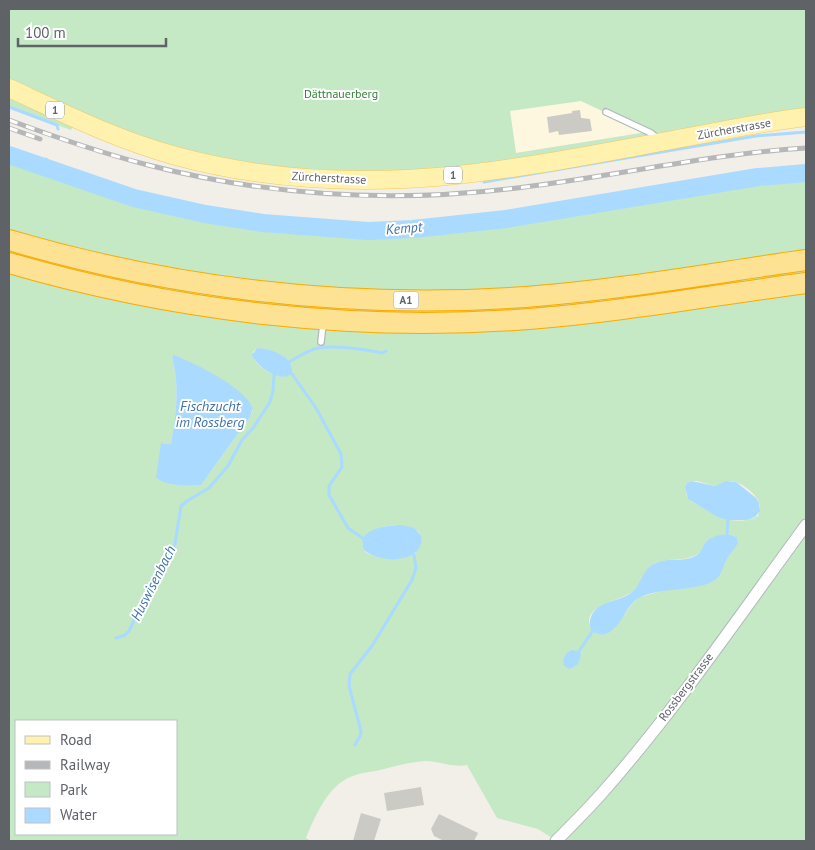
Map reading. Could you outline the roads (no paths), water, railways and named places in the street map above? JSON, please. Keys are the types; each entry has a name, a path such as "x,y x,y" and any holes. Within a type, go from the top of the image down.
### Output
{"highway":[{"name":"A1","path":"9,240 107,265 210,285 315,297 394,300 473,300 579,292 658,283 806,260"},
{"name":"A1","path":"9,263 102,287 234,310 323,319 438,322 527,319 626,309 806,283"}],"main road":[{"name":"Zürcherstrasse","path":"9,88 102,131 164,153 222,167 300,177 373,180 446,176 548,161 806,117"}],"street":[{"name":"Rossbergstrasse","path":"556,841 602,793 631,759 806,525"}],"lane":[{"path":"606,112 651,133 661,142"},
{"path":"321,342 323,319"}],"water":[{"path":"257,348 275,352 286,358 290,362 292,374 281,377 264,369 252,355"},
{"name":"Fischzucht im Rossberg","path":"174,355 206,370 229,384 248,400 253,408 250,417 201,485 172,484 156,478 161,443 171,444 173,433 176,411 176,379 172,357"},
{"path":"691,481 715,486 726,481 736,482 756,498 760,511 755,517 747,520 728,520 718,517 688,499 685,487"},
{"path":"401,525 414,528 421,535 421,545 416,552 400,559 390,559 371,555 364,550 362,543 368,533 381,527"},
{"path":"727,534 737,537 738,543 728,557 719,576 713,581 704,585 648,594 639,598 629,607 618,624 609,633 602,635 592,632 590,623 594,611 604,604 622,598 632,592 651,566 661,561 697,555 711,538"},
{"path":"571,650 579,651 581,655 578,664 570,669 564,666 563,661"}],"waterway":[{"path":"9,107 57,125 58,129"},
{"path":"484,182 756,136 806,132"},
{"name":"Kempt","path":"9,155 134,198 205,214 263,223 368,231 413,229 506,219 758,177 806,173"},
{"name":"Kempt","path":"44,168 46,159"},
{"path":"289,362 307,352 326,347 342,347 382,353 386,351"},
{"path":"292,374 316,408 341,454 342,467 329,486 329,495 348,528 364,539"},
{"name":"Huswisenbach","path":"116,638 125,635 129,631 143,601 175,544 181,506 209,488 228,466 242,440 253,428 270,402 274,375"},
{"path":"727,534 728,520"},
{"path":"355,745 361,731 349,686 350,674 372,646 412,580 416,568 414,555"},
{"path":"579,651 592,632"}],"railway":[{"path":"9,120 61,139 148,165 237,183 326,194 417,195 508,189 731,155 806,148"},
{"path":"9,128 40,139"}],"park label":[{"name":"Dättnauerberg","path":"341,94"}]}
